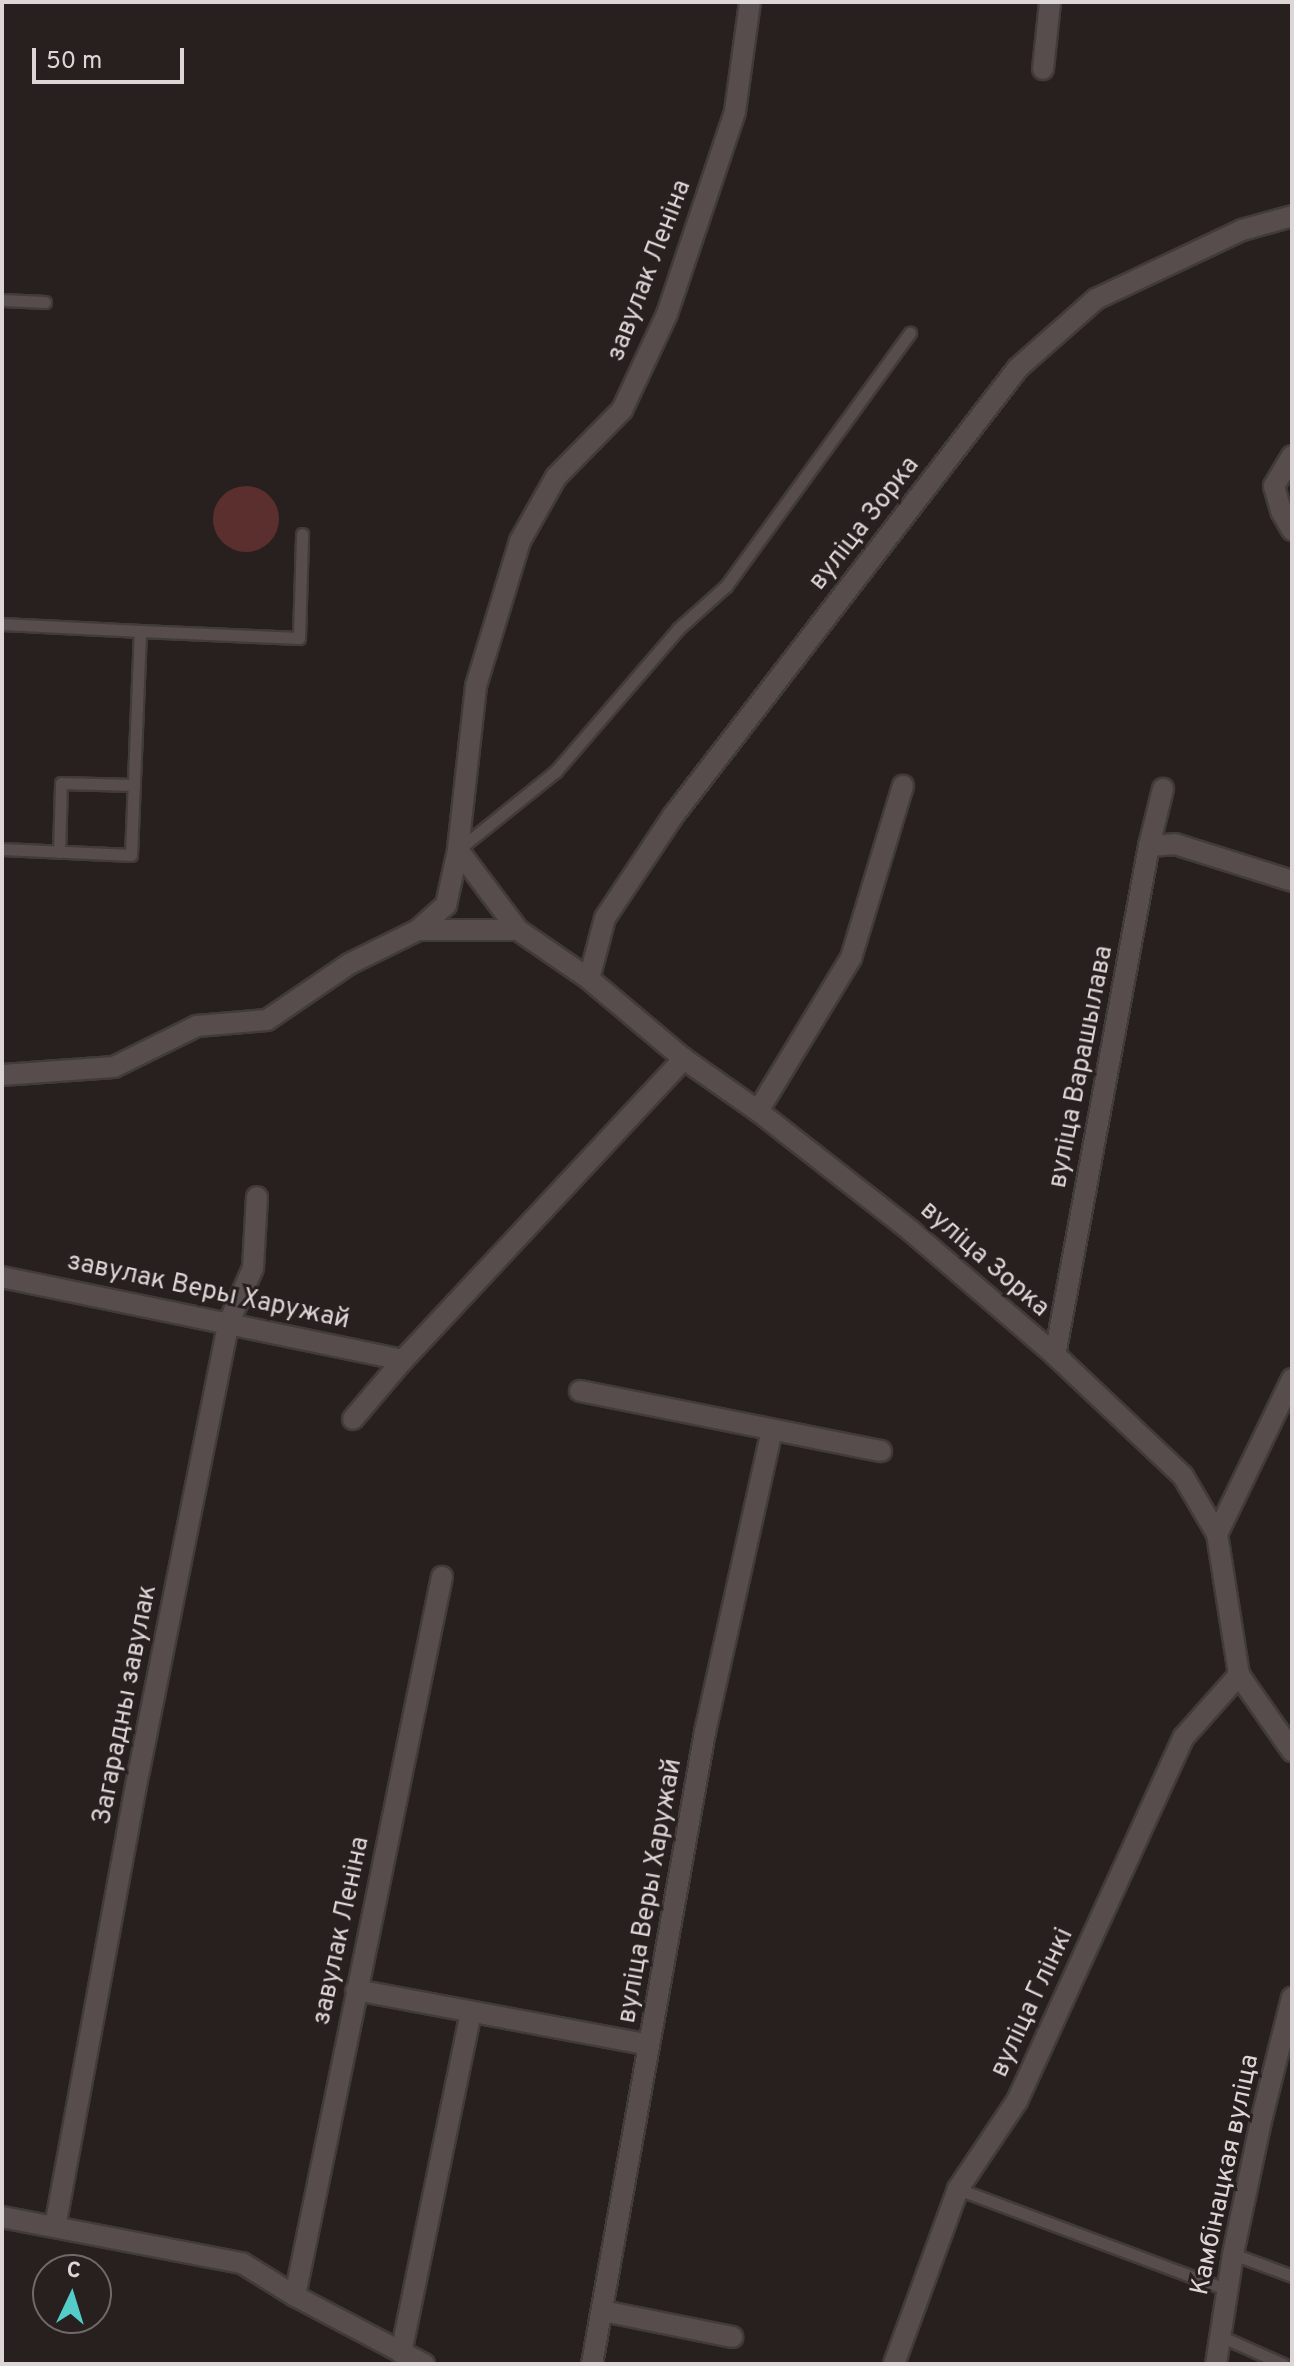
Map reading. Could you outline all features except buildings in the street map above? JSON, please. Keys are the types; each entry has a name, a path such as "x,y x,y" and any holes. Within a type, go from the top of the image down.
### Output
{"street":[{"name":"завулак Леніна","path":"418,930 446,905 458,850 476,686 520,541 556,477 622,410 667,314 735,112 750,2"},
{"path":"1043,69 1050,2"},
{"name":"вуліца Зорка","path":"589,979 605,918 673,816 1018,368 1096,299 1242,230 1292,216"},
{"path":"1292,456 1274,486 1281,511 1292,530"},
{"path":"758,1111 851,958 903,786"},
{"name":"вуліца Варашылава","path":"1055,1355 1149,846 1163,789"},
{"path":"1149,846 1175,844 1292,881"},
{"path":"458,850 518,930"},
{"path":"2,1075 114,1067 197,1026 267,1020 349,964 418,930 518,930"},
{"name":"вуліца Зорка","path":"518,930 589,979 684,1059 758,1111 911,1231 1055,1355 1183,1476 1217,1534"},
{"path":"353,1419 403,1360 684,1059"},
{"name":"Загарадны завулак","path":"55,2227 139,1771 229,1322 253,1268 257,1197"},
{"name":"завулак Веры Харужай","path":"2,1277 403,1360"},
{"path":"1292,1379 1217,1534 1239,1675 1292,1751"},
{"path":"580,1391 881,1451"},
{"name":"вуліца Веры Харужай","path":"592,2364 705,1732 772,1430"},
{"name":"завулак Леніна","path":"295,2296 442,1577"},
{"name":"вуліца Глінкі","path":"894,2364 958,2189 1017,2101 1184,1737 1239,1675"},
{"path":"356,1990 649,2045"},
{"name":"Камбінацкая вуліца","path":"1216,2364 1233,2254 1261,2121 1292,1998"},
{"path":"401,2353 471,2012"},
{"path":"2,2217 242,2263 295,2296 424,2364"},
{"path":"603,2311 732,2337"}],"lane":[{"path":"2,300 45,302"},
{"path":"458,850 556,771 678,629 726,586 910,333"},
{"path":"2,624 299,638 302,534"},
{"path":"2,849 131,855 140,631"},
{"path":"59,852 61,783 134,785"},
{"path":"958,2189 1228,2290"},
{"path":"1233,2254 1292,2276"},
{"path":"1220,2336 1283,2364"}],"shaded area":[{"path":"246,486 269,496 279,519 269,542 246,552 223,542 213,519 223,496"}]}
